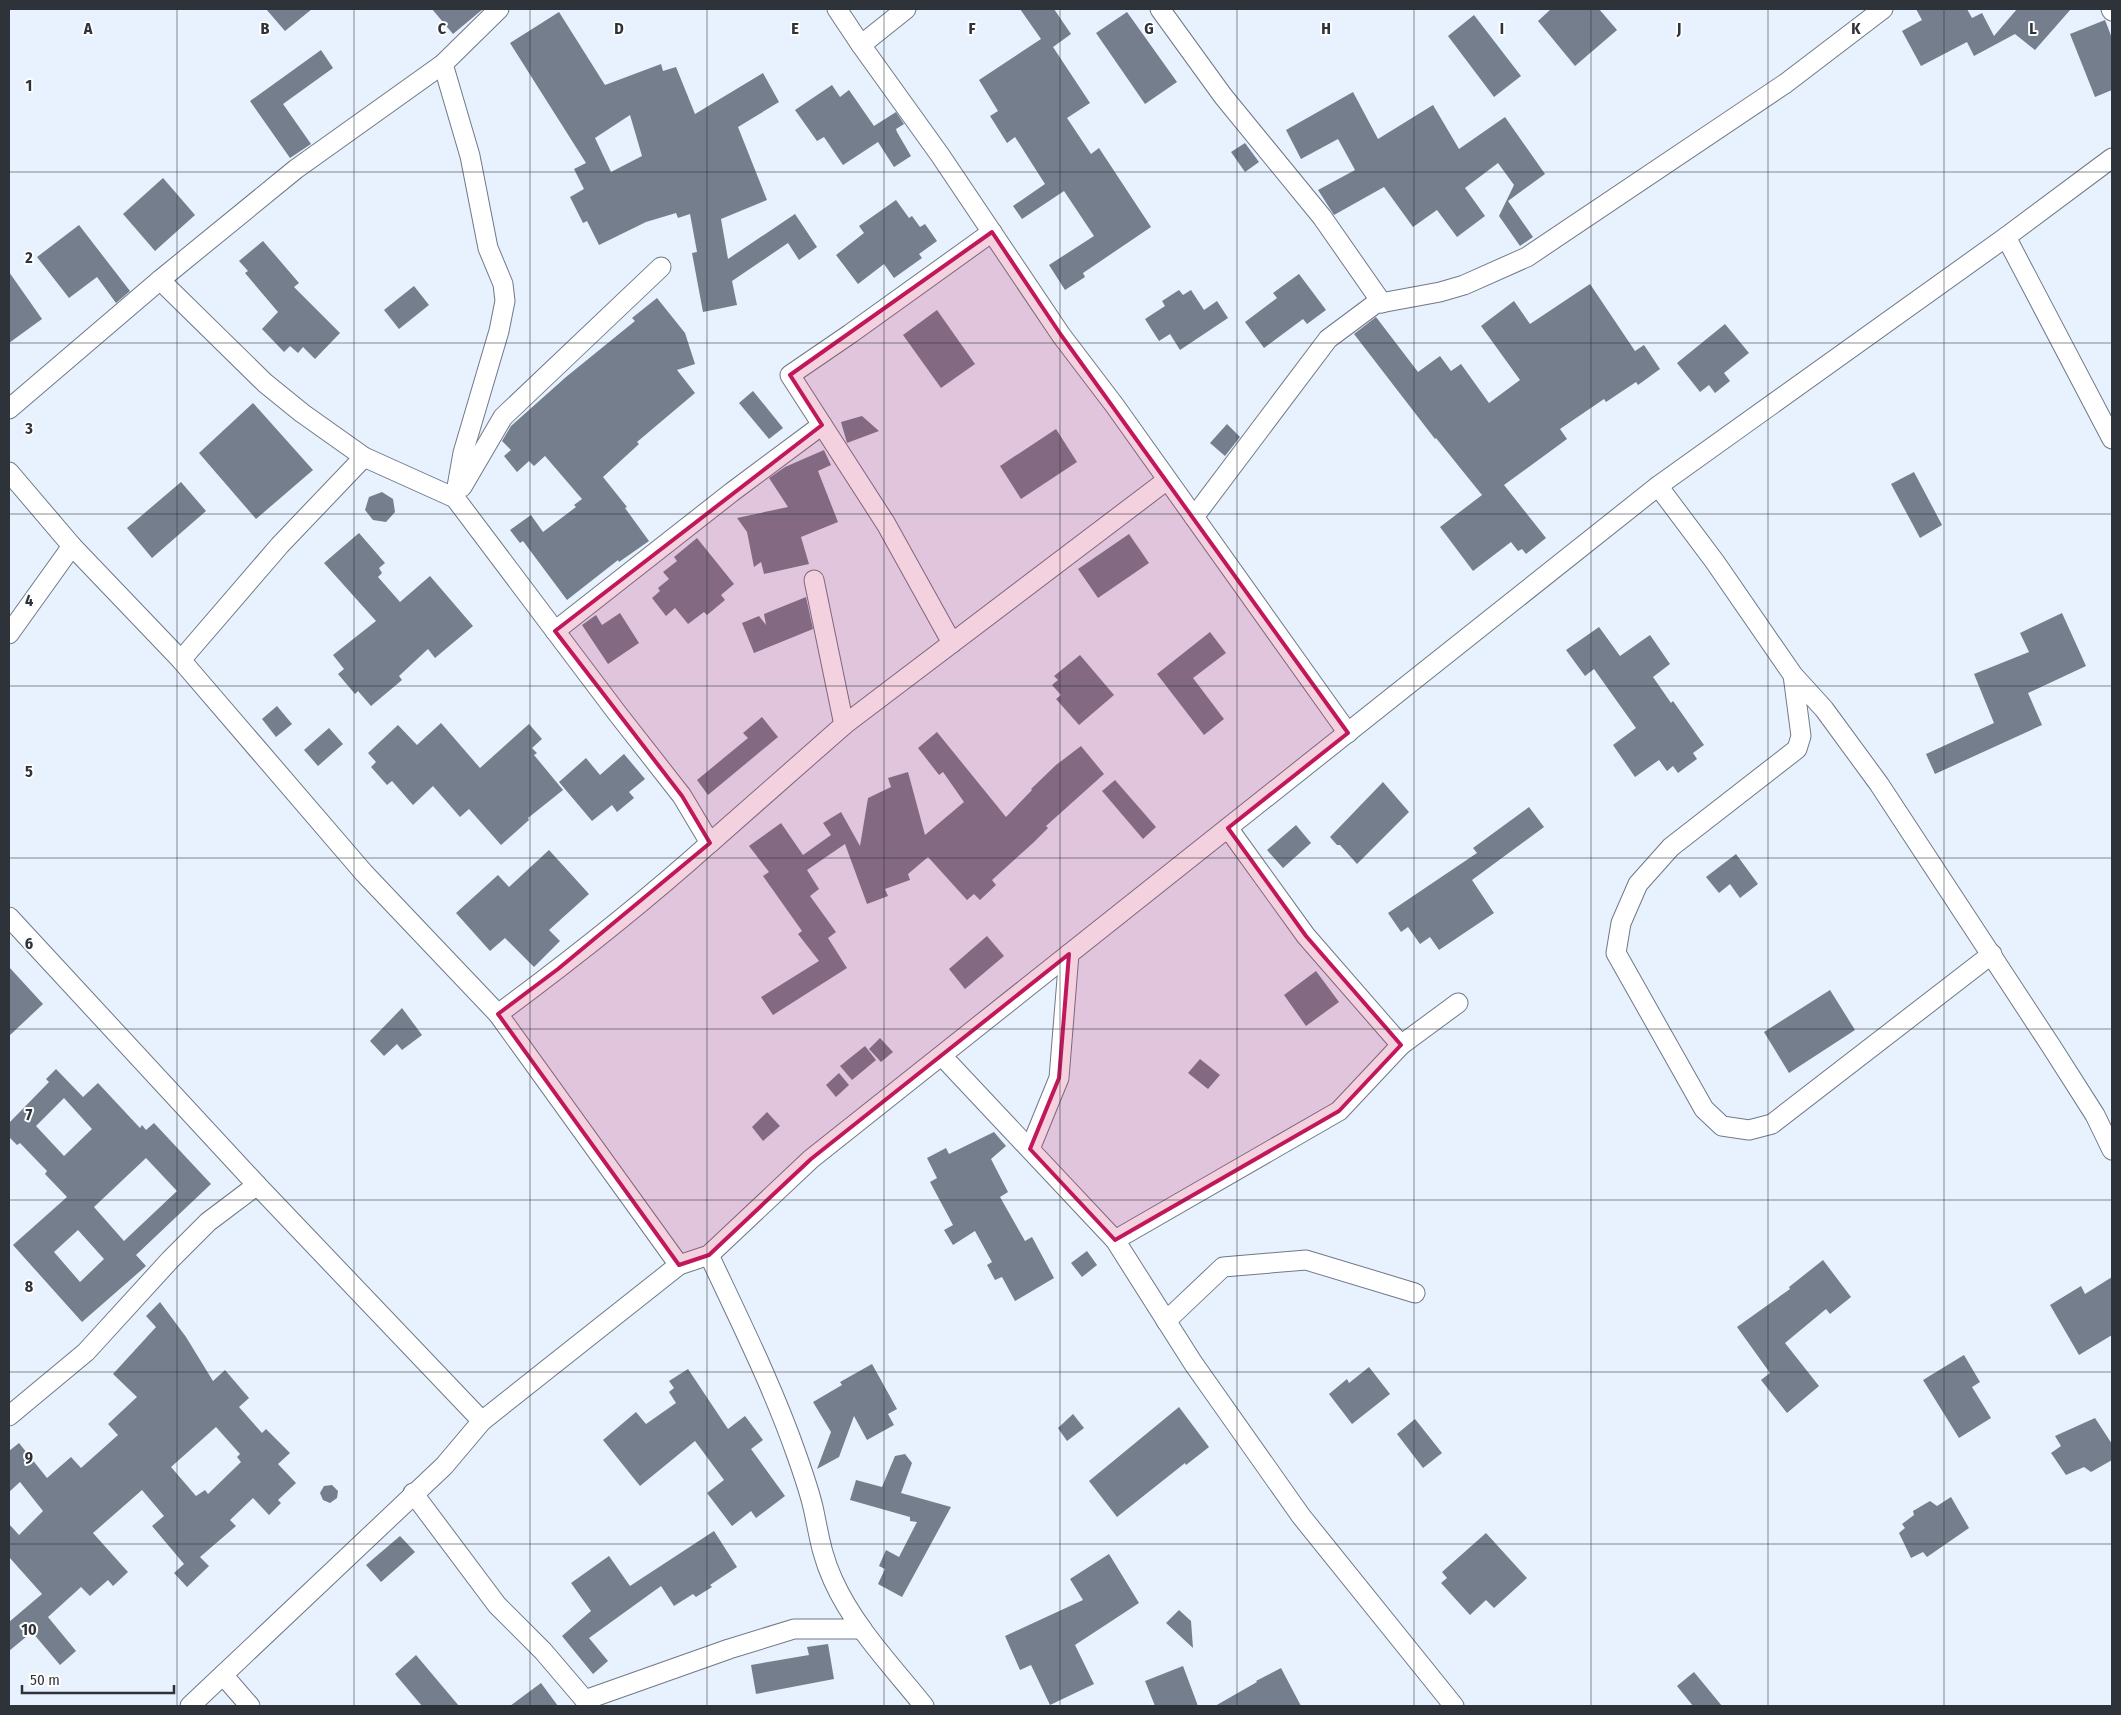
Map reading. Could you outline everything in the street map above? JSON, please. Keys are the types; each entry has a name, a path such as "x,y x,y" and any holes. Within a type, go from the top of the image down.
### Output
{"street":[{"path":"9,409 160,280 296,169 443,64 499,9"},
{"path":"837,9 940,156 1061,335 1115,406 1348,733"},
{"path":"861,45 906,9"},
{"path":"1160,9 1223,96 1322,217 1382,303"},
{"path":"1194,517 1328,338 1375,304 1440,292 1464,285 1527,257 1786,83 1857,16 1883,9"},
{"path":"443,64 470,156 488,248 503,284 505,301 463,453 455,498"},
{"path":"190,1706 444,1466 482,1421 679,1265 709,1255 811,1159 1658,486 2006,237 2112,158"},
{"path":"952,643 886,524 790,374 850,334 992,232"},
{"path":"2006,237 2112,438"},
{"path":"455,498 503,417 661,267"},
{"path":"160,280 265,382 302,413 364,457 455,498 682,796 710,843"},
{"path":"555,631 732,492 822,425"},
{"path":"181,660 280,546 364,457"},
{"path":"9,472 72,546 181,660 364,873 498,1014 679,1265"},
{"path":"498,1014 558,970 672,877 844,725 1167,480"},
{"path":"1658,486 1719,567 1793,675 1824,709 1879,784 1992,954 2095,1115 2112,1150"},
{"path":"9,634 72,546"},
{"path":"814,580 844,725"},
{"path":"1793,675 1801,736 1797,749 1671,847 1638,884 1621,923 1616,952 1704,1109 1722,1126 1748,1130 1772,1124 1992,954"},
{"path":"1228,828 1306,936 1401,1045"},
{"path":"9,917 256,1185 482,1421"},
{"path":"1030,1149 1060,1078 1070,954"},
{"path":"1114,1240 1340,1111 1401,1045 1458,1003"},
{"path":"942,1056 1114,1240 1193,1363 1301,1516 1454,1706"},
{"path":"9,1416 86,1352 170,1260 208,1222 256,1185"},
{"path":"709,1255 774,1392 798,1458 813,1506 819,1545 833,1580 846,1606 862,1629 924,1706"},
{"path":"1166,1320 1223,1267 1306,1260 1415,1293"},
{"path":"414,1493 497,1605 543,1651 588,1703 729,1649 794,1629 862,1629"},
{"path":"223,1675 250,1706"}],"highlighted area":[{"path":"992,232 1061,335 1348,733 1228,828 1306,936 1401,1045 1339,1111 1115,1240 1030,1149 1059,1078 1069,954 811,1159 709,1255 679,1265 498,1014 558,969 710,843 682,796 555,631 822,425 790,375"}],"building":[{"path":"266,9 312,9 285,31"},
{"path":"432,9 483,9 453,34"},
{"path":"1020,9 1054,9 1071,34 1053,47 1090,103 1067,118 1091,154 1099,148 1151,227 1083,273 1085,277 1065,290 1049,265 1094,236 1064,191 1022,219 1013,206 1045,184 1015,137 1007,143 990,116 998,111 979,80 1041,39"},
{"path":"1551,9 1599,9 1617,30 1575,66 1538,21"},
{"path":"1916,9 1967,9 1972,18 1982,13 1994,36 2017,9 2071,9 2035,50 2015,34 1974,56 1967,42 1921,66 1902,31 1922,20"},
{"path":"559,12 605,85 661,64 663,71 676,67 695,114 763,73 779,102 738,127 767,200 721,219 728,259 795,214 817,247 799,260 788,243 732,281 737,305 703,312 692,253 697,252 690,214 678,218 676,213 646,222 599,245 587,221 583,223 570,197 584,189 574,169 586,163 510,43","holes":["630,115 642,156 611,172 595,138"]},
{"path":"1127,12 1177,82 1145,104 1096,33"},
{"path":"1474,15 1521,76 1494,97 1448,36"},
{"path":"2105,20 2112,38 2112,90 2095,97 2070,34"},
{"path":"321,50 333,68 283,104 311,144 290,158 250,101"},
{"path":"832,85 840,97 849,90 874,126 896,112 904,124 896,129 897,132 911,156 894,167 878,142 843,165 824,137 817,141 795,110"},
{"path":"1353,92 1378,139 1433,105 1459,149 1505,117 1545,174 1508,201 1533,237 1520,246 1499,216 1514,185 1498,163 1465,188 1485,216 1457,237 1437,210 1413,227 1384,187 1334,215 1318,190 1355,170 1338,139 1301,159 1286,130"},
{"path":"1245,143 1259,162 1245,172 1231,152"},
{"path":"163,178 195,215 155,251 123,214"},
{"path":"896,200 909,218 912,216 920,227 925,224 937,241 919,254 922,258 894,278 884,264 858,284 836,255 864,233 859,226"},
{"path":"79,225 130,291 116,303 97,277 69,298 37,257"},
{"path":"263,241 299,283 294,287 340,333 315,359 303,347 298,353 290,346 284,352 262,329 278,312 245,273 248,271 239,261"},
{"path":"9,272 42,319 9,343"},
{"path":"1299,274 1326,310 1307,324 1303,319 1264,348 1245,322 1277,298 1273,293"},
{"path":"1590,284 1635,351 1644,345 1660,369 1638,385 1636,382 1606,402 1604,399 1560,429 1567,439 1504,485 1546,538 1526,554 1522,549 1518,551 1511,542 1473,571 1440,527 1482,495 1435,439 1354,334 1376,317 1418,372 1440,356 1451,371 1461,364 1489,403 1520,380 1481,326 1514,301 1530,324"},
{"path":"414,286 429,305 399,329 384,310"},
{"path":"1179,290 1183,295 1191,290 1204,310 1217,301 1228,318 1180,350 1170,334 1159,341 1145,319 1165,306 1162,301"},
{"path":"657,298 685,333 695,364 677,370 695,393 637,442 639,444 603,477 627,507 625,508 649,541 619,562 618,560 567,600 523,541 520,543 510,530 531,515 543,532 576,507 574,505 582,499 545,456 534,466 529,461 517,472 504,456 511,450 502,441 511,426 566,377 635,321 632,318"},
{"path":"937,310 975,364 941,388 903,335"},
{"path":"1725,324 1749,353 1724,373 1730,381 1715,393 1709,385 1700,392 1677,363"},
{"path":"753,391 783,428 769,439 739,403"},
{"path":"253,403 313,470 256,519 199,453"},
{"path":"862,416 879,431 847,443 841,422"},
{"path":"1227,424 1240,437 1225,456 1210,443"},
{"path":"1056,429 1077,462 1021,499 1000,466"},
{"path":"824,450 831,465 818,471 838,522 801,537 809,564 764,574 761,562 754,567 747,532 737,518 788,507 769,478 785,467"},
{"path":"1914,472 1942,525 1920,538 1891,484"},
{"path":"181,482 206,511 152,558 127,528"},
{"path":"382,492 393,499 395,512 386,522 373,520 365,510 369,497"},
{"path":"359,533 385,563 379,568 382,573 378,577 400,602 430,576 473,626 435,658 428,649 399,676 402,680 371,706 358,691 355,694 338,674 344,669 333,655 376,621 324,563"},
{"path":"1129,534 1149,563 1098,598 1078,569"},
{"path":"697,538 734,584 721,595 725,600 707,615 704,612 688,624 675,608 666,616 652,598 660,591 658,588 669,579 663,572 677,561 674,557"},
{"path":"806,597 813,629 754,653 742,623 759,616 766,625 764,614"},
{"path":"620,613 639,643 608,664 582,625 596,615 602,625"},
{"path":"2062,613 2086,666 2028,693 2042,725 1935,774 1926,754 1994,723 1974,674 2029,652 2020,633"},
{"path":"1599,627 1620,656 1650,635 1670,664 1653,677 1671,703 1673,701 1704,745 1693,753 1697,759 1678,773 1673,766 1667,771 1659,760 1635,777 1613,745 1636,728 1594,669 1585,676 1566,650"},
{"path":"1210,632 1226,653 1193,678 1224,719 1204,735 1157,674"},
{"path":"1080,655 1114,695 1079,725 1056,699 1061,695 1052,685 1058,680 1054,676"},
{"path":"277,706 292,724 276,737 262,719"},
{"path":"762,717 778,737 708,795 697,780 748,738 743,733"},
{"path":"441,723 480,768 529,724 542,739 532,748 537,753 534,755 563,790 528,818 529,820 501,845 469,809 460,817 433,786 413,805 392,781 387,785 371,767 376,762 368,753 398,725 417,745"},
{"path":"329,728 343,744 318,766 304,750"},
{"path":"937,732 1006,817 1056,765 1081,746 1104,774 1046,826 1048,828 1033,843 992,880 996,885 980,900 974,894 967,900 928,857 908,874 910,880 885,889 888,896 867,904 845,844 807,870 819,889 810,896 836,932 828,938 847,968 773,1015 761,997 819,961 798,934 802,931 763,876 769,872 749,846 781,823 803,855 831,835 823,823 841,812 860,846 868,798 891,787 888,778 908,772 925,835 964,802 943,772 939,775 918,748"},
{"path":"624,754 645,779 629,792 634,798 617,812 612,805 592,821 559,782 586,758 600,775"},
{"path":"1115,780 1156,827 1143,839 1102,791"},
{"path":"1383,782 1409,812 1357,864 1330,837"},
{"path":"1529,807 1544,827 1472,880 1494,913 1439,950 1430,937 1420,944 1408,927 1401,932 1388,913 1477,853 1473,848"},
{"path":"1296,825 1311,843 1283,868 1267,850"},
{"path":"549,850 589,894 549,930 560,941 534,967 505,938 490,951 456,913 498,875 509,887"},
{"path":"1736,854 1758,884 1740,898 1730,884 1719,893 1706,877"},
{"path":"987,936 1004,956 965,989 949,969"},
{"path":"9,967 43,1004 9,1036"},
{"path":"1316,971 1339,1002 1306,1026 1284,995"},
{"path":"1830,990 1855,1030 1789,1073 1764,1032"},
{"path":"402,1008 422,1035 402,1050 397,1044 384,1056 370,1041"},
{"path":"880,1038 893,1052 881,1062 869,1049"},
{"path":"865,1046 876,1060 852,1080 840,1066"},
{"path":"1200,1059 1220,1075 1208,1089 1188,1073"},
{"path":"56,1069 83,1097 98,1083 140,1128 142,1125 146,1130 154,1123 211,1184 136,1255 146,1266 82,1322 13,1245 67,1197 45,1174 47,1171 20,1143 17,1145 9,1137 9,1123 49,1082 46,1079","holes":["64,1098 92,1129 64,1156 36,1126","146,1158 177,1191 124,1241 94,1207","78,1230 104,1259 80,1282 54,1252"]},
{"path":"839,1073 849,1085 836,1097 826,1085"},
{"path":"767,1112 780,1126 763,1141 752,1127"},
{"path":"994,1132 1006,1146 991,1159 1008,1192 1000,1197 1025,1241 1032,1237 1054,1278 1015,1301 1002,1277 995,1280 987,1265 992,1262 975,1231 953,1245 944,1230 953,1225 930,1182 937,1178 927,1158 946,1148 949,1154"},
{"path":"1087,1251 1097,1265 1082,1277 1071,1263"},
{"path":"1823,1260 1851,1297 1830,1314 1826,1309 1785,1343 1819,1386 1787,1413 1761,1380 1770,1373 1737,1327 1790,1289 1789,1287"},
{"path":"2112,1277 2112,1335 2079,1355 2050,1305 2081,1286 2085,1294"},
{"path":"160,1302 186,1337 213,1381 225,1370 249,1398 239,1407 262,1433 266,1429 290,1453 278,1464 296,1483 278,1500 281,1503 269,1515 253,1498 230,1520 236,1526 200,1557 209,1566 187,1587 174,1573 184,1564 152,1526 164,1516 142,1490 93,1533 128,1572 113,1586 108,1580 90,1596 81,1587 48,1617 76,1651 60,1665 32,1632 9,1651 9,1622 42,1594 9,1557 9,1524 19,1535 43,1511 20,1482 9,1492 9,1451 19,1443 47,1478 71,1457 81,1468 118,1435 108,1424 137,1397 113,1374 156,1327 146,1316","holes":["216,1427 240,1454 237,1457 241,1462 208,1494 205,1490 196,1496 171,1467"]},
{"path":"1964,1355 1980,1382 1972,1387 1991,1418 1959,1438 1923,1380"},
{"path":"872,1364 897,1409 888,1414 894,1425 867,1440 854,1416 839,1457 817,1469 831,1432 813,1402 842,1385 840,1382"},
{"path":"1369,1367 1390,1394 1352,1424 1329,1394 1347,1379 1349,1383"},
{"path":"688,1369 728,1429 745,1416 763,1440 751,1449 785,1496 756,1518 751,1511 732,1526 707,1493 724,1480 695,1441 640,1486 603,1440 636,1412 646,1424 676,1403 669,1392 674,1388 669,1381"},
{"path":"1179,1407 1209,1447 1186,1465 1185,1463 1117,1517 1089,1481"},
{"path":"1073,1414 1084,1428 1067,1441 1058,1428"},
{"path":"2095,1418 2112,1444 2112,1460 2091,1472 2084,1467 2066,1475 2051,1453 2061,1446 2055,1436"},
{"path":"1415,1419 1442,1453 1423,1468 1397,1434"},
{"path":"905,1454 912,1463 901,1493 951,1507 902,1597 878,1584 885,1569 879,1566 886,1550 899,1557 917,1522 910,1521 910,1517 850,1500 856,1480 882,1487 895,1456"},
{"path":"332,1485 338,1491 337,1498 330,1503 323,1500 320,1493 324,1486"},
{"path":"1951,1497 1969,1528 1927,1557 1923,1552 1911,1558 1899,1533 1905,1528 1902,1524 1914,1515 1913,1511 1930,1501 1937,1506"},
{"path":"714,1531 737,1567 696,1597 693,1594 674,1606 661,1586 589,1638 608,1661 593,1674 562,1636 591,1611 571,1583 609,1556 630,1586"},
{"path":"1486,1533 1527,1578 1494,1608 1486,1600 1470,1615 1441,1583 1447,1578 1442,1572"},
{"path":"400,1536 415,1552 381,1582 366,1565"},
{"path":"1109,1554 1139,1603 1075,1645 1094,1684 1050,1705 1031,1665 1020,1670 1005,1636 1083,1600 1070,1579"},
{"path":"1179,1610 1191,1621 1193,1648 1166,1623"},
{"path":"828,1644 834,1679 756,1694 751,1665 809,1655 807,1647"},
{"path":"416,1655 459,1706 422,1706 395,1674"},
{"path":"1183,1666 1198,1706 1155,1706 1145,1681"},
{"path":"1281,1668 1301,1706 1215,1706 1256,1681"},
{"path":"1694,1672 1722,1706 1693,1706 1677,1686"},
{"path":"541,1683 558,1706 510,1706"}]}
